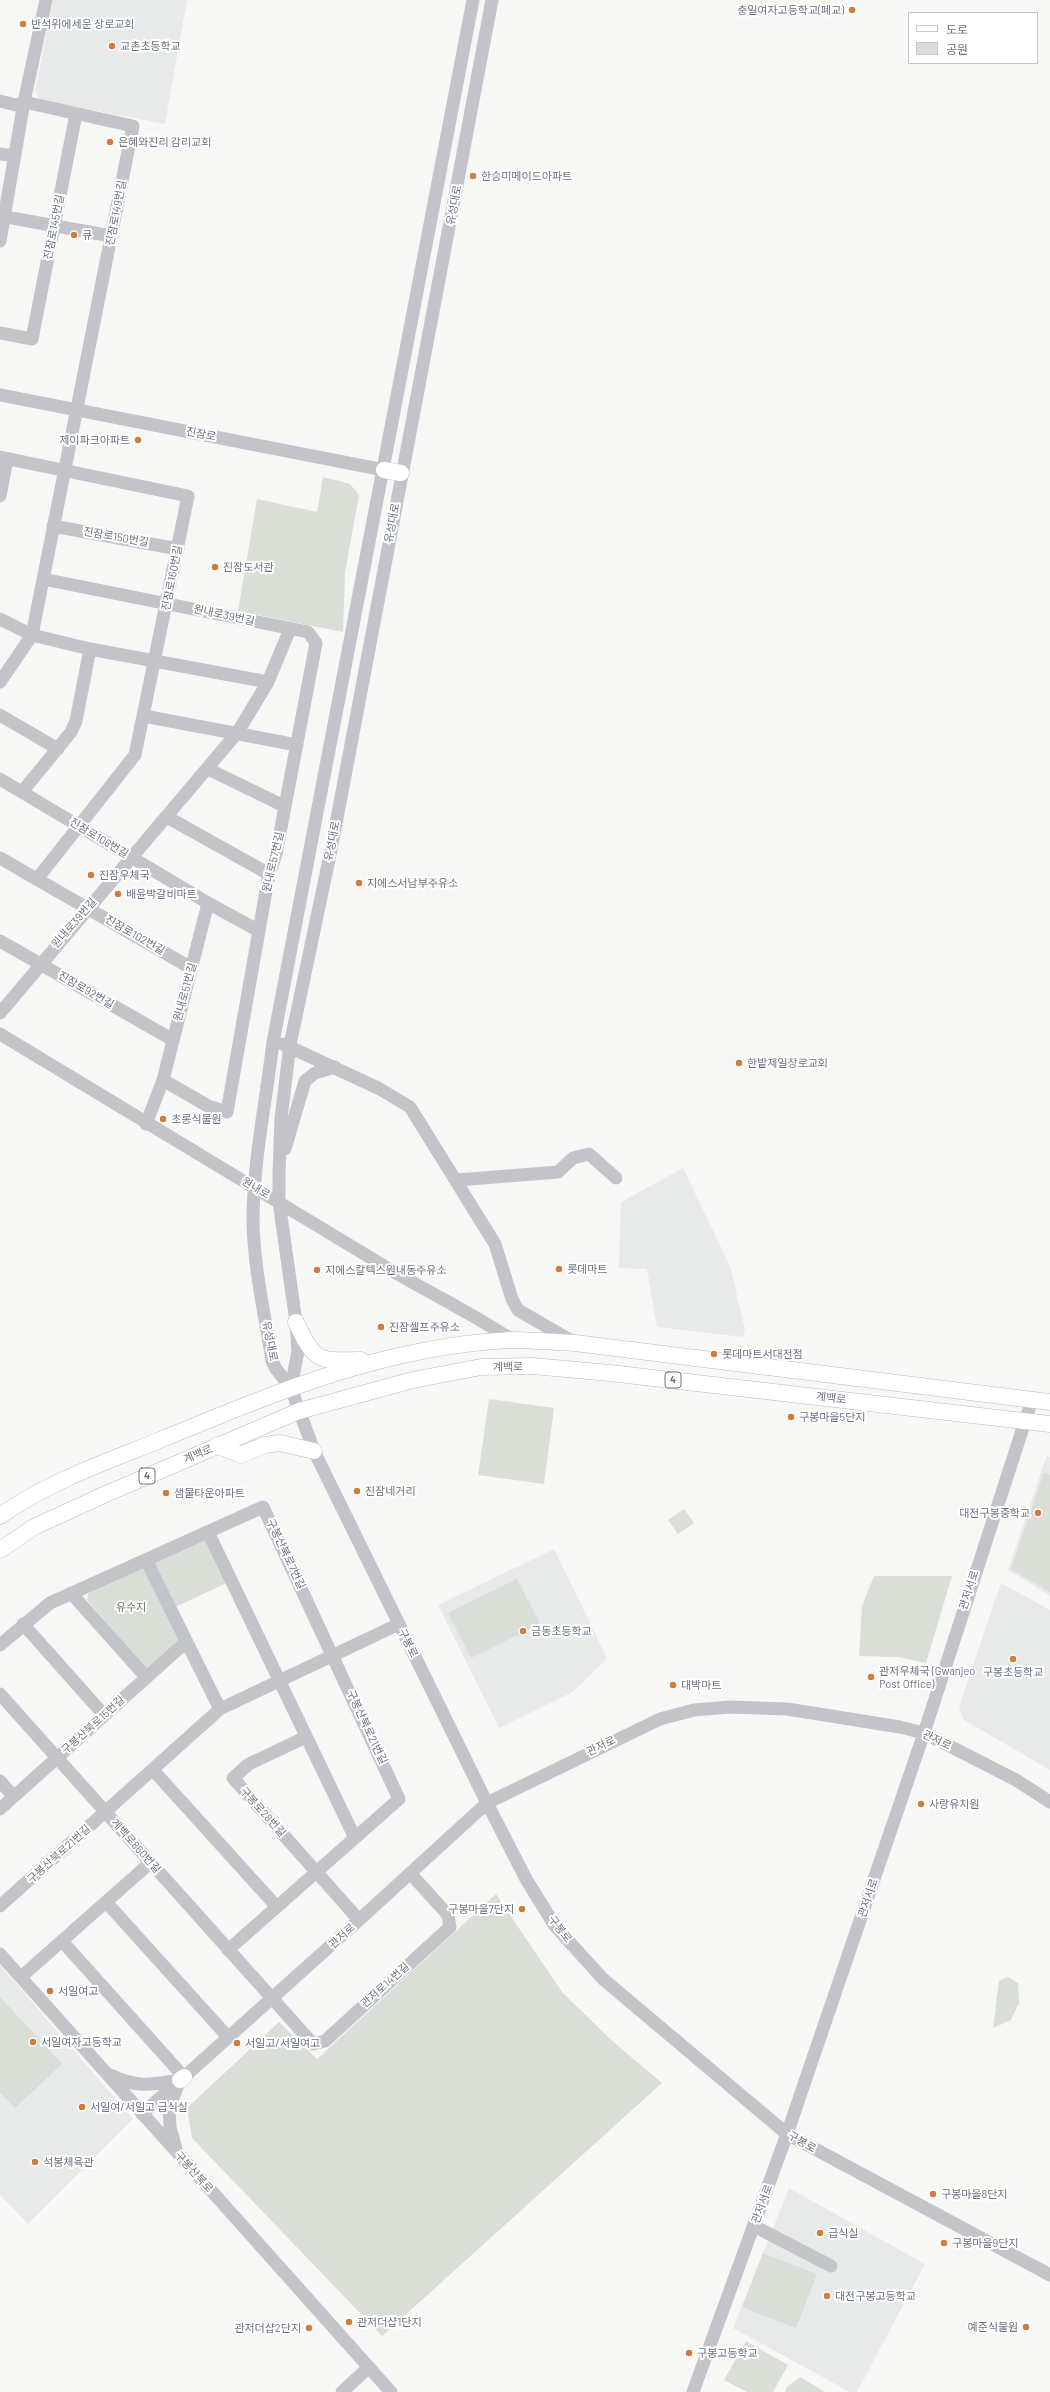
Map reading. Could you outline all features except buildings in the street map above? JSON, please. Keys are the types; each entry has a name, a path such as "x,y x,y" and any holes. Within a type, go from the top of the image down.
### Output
{"main road":[{"name":"진잠로","path":"384,470 401,473"},
{"path":"296,1322 309,1350 319,1358 332,1361 378,1360"},
{"name":"4","path":"0,1516 57,1483 291,1388 378,1360 434,1348 512,1340 575,1344 1050,1402"},
{"name":"계백로","path":"0,1550 34,1527 299,1411 413,1380 481,1367 533,1366 625,1374 1050,1424"},
{"path":"217,1446 242,1455 265,1445 280,1443 314,1451"}],"street":[{"path":"0,241 2,216 16,156 24,102 46,0"},
{"name":"유성대로","path":"291,1388 276,1369 272,1361 256,1256 254,1187 274,1042 474,0"},
{"name":"유성대로","path":"291,1388 298,1351 296,1322 279,1202 281,1118 290,1045 331,850 401,473 492,0"},
{"name":"진잠로149번길","path":"0,101 16,105 24,102 133,126 76,409"},
{"name":"진잠로145번길","path":"0,333 32,339 76,114"},
{"path":"0,154 16,156"},
{"path":"2,216 111,236"},
{"name":"진잠로","path":"0,394 384,470"},
{"path":"0,682 32,636 76,409"},
{"path":"0,496 3,458 64,470"},
{"name":"진잠로160번길","path":"64,470 188,496 135,755 78,825"},
{"name":"진잠로150번길","path":"53,526 178,549"},
{"name":"원내로39번길","path":"0,1013 40,963 130,857 208,769 237,733 268,682 290,629 43,579"},
{"path":"0,619 32,636 90,649 268,682"},
{"name":"원내로57번길","path":"164,1080 208,1106 227,1112 268,874 276,854 316,642 308,632 290,629"},
{"path":"22,792 71,732 76,721 90,649"},
{"path":"0,714 58,749"},
{"path":"144,716 297,745"},
{"path":"208,769 284,806"},
{"name":"진잠로106번길","path":"0,779 208,903 259,931"},
{"path":"166,817 268,874"},
{"path":"37,879 78,825"},
{"name":"진잠로102번길","path":"0,858 191,968"},
{"name":"원내로51번길","path":"146,1124 164,1080 172,1040 208,903"},
{"name":"진잠로92번길","path":"0,941 172,1040"},
{"name":"원내로","path":"0,1034 146,1124 254,1187 390,1270 487,1324 512,1340"},
{"path":"274,1042 290,1045 410,1107 457,1180 495,1244 512,1299 518,1310 575,1344"},
{"path":"279,1172 305,1081 315,1073 335,1067"},
{"path":"457,1180 558,1172 573,1158 589,1154 616,1178"},
{"name":"구봉로","path":"291,1388 314,1451 486,1803 526,1879 555,1926 603,1979 787,2134 1050,2275"},
{"name":"관저서로","path":"693,2392 787,2134 924,1732 1032,1400"},
{"name":"구봉산북로7번길","path":"0,1645 50,1602 263,1507 334,1656"},
{"path":"208,1532 355,1838 228,1950"},
{"path":"146,1560 220,1709"},
{"path":"71,1593 146,1678"},
{"path":"23,1624 104,1715"},
{"name":"구봉산북로21번길","path":"0,1906 220,1709 280,1682 399,1624"},
{"name":"구봉산북로15번길","path":"0,1808 186,1642"},
{"name":"구봉산북로21번길","path":"334,1656 399,1798 355,1838"},
{"name":"계백로860번길","path":"0,1694 272,1999"},
{"name":"관저로","path":"142,2114 272,1999 486,1803 643,1726 694,1710 730,1707 787,1709 842,1716 924,1732 1016,1780 1050,1802"},
{"name":"구봉로28번길","path":"306,1737 249,1764 233,1778 359,1920"},
{"path":"153,1770 277,1907"},
{"path":"0,1781 13,1796"},
{"path":"21,1977 150,1862"},
{"name":"관저로14번길","path":"272,1999 313,2044 324,2041 450,1926 448,1915 410,1873"},
{"path":"106,1902 228,2037"},
{"path":"62,1941 182,2078"},
{"name":"구봉산북로","path":"0,1954 391,2392"},
{"path":"106,2074 130,2084 151,2084 182,2078"},
{"path":"177,2153 170,2127 169,2108 182,2078"},
{"path":"754,2226 831,2266"},
{"path":"342,2392 368,2367"}],"shaded area":[{"name":"교촌초등학교","path":"53,0 187,0 165,124 40,100 35,92"},
{"path":"683,1168 730,1266 745,1330 743,1337 657,1327 647,1269 619,1268 621,1202"},
{"name":"대전구봉중학교","path":"1047,1455 1050,1457 1050,1596 1008,1570"},
{"name":"금동초등학교","path":"554,1549 607,1658 573,1692 499,1728 438,1605"},
{"name":"구봉초등학교","path":"1001,1583 1050,1610 1050,1770 964,1720 959,1707"},
{"name":"서일여자고등학교","path":"0,1965 133,2119 28,2224 0,2195"},
{"name":"대전구봉고등학교","path":"789,2188 925,2264 857,2392 850,2392 733,2328"}],"green space":[{"path":"323,477 350,484 359,495 345,572 343,632 238,611 257,499 317,512"},
{"path":"489,1399 554,1408 544,1484 478,1475"},
{"name":"대전구봉중학교","path":"1044,1472 1050,1475 1050,1592 1011,1569"},
{"path":"684,1509 694,1523 678,1534 668,1520"},
{"path":"206,1536 229,1582 173,1608 152,1560"},
{"name":"유수지","path":"141,1568 147,1569 181,1644 146,1669 87,1600 89,1591"},
{"path":"874,1576 952,1576 926,1663 898,1657 859,1656 862,1606"},
{"path":"517,1579 540,1624 471,1658 448,1613"},
{"path":"496,1894 562,1992 610,2039 662,2083 382,2336 192,2138 187,2108 279,2022 317,2059"},
{"path":"1008,1977 1018,1983 1019,2003 1011,2020 993,2028 999,1981"},
{"path":"0,1997 62,2064 15,2108 0,2092"},
{"path":"763,2253 817,2274 796,2328 742,2307"},
{"path":"746,2341 788,2365 773,2392 747,2392 724,2380"},
{"path":"800,2377 825,2392 785,2392 786,2388"}],"place":[{"name":"충일여자고등학교(폐교)","path":"852,10"},
{"name":"반석위에세운 장로교회","path":"23,24"},
{"name":"교촌초등학교","path":"112,46"},
{"name":"은혜와진리 감리교회","path":"110,142"},
{"name":"한승미메이드아파트","path":"473,176"},
{"name":"큐","path":"74,235"},
{"name":"제이파크아파트","path":"138,440"},
{"name":"진잠도서관","path":"215,567"},
{"name":"진잠우체국","path":"91,875"},
{"name":"지에스서남부주유소","path":"359,883"},
{"name":"배윤박갈비마트","path":"118,894"},
{"name":"한밭제일장로교회","path":"739,1063"},
{"name":"초롱식물원","path":"163,1119"},
{"name":"롯데마트","path":"559,1269"},
{"name":"지에스칼텍스원내동주유소","path":"317,1270"},
{"name":"진잠셀프주유소","path":"381,1327"},
{"name":"롯데마트서대전점","path":"714,1354"},
{"name":"구봉마을5단지","path":"791,1417"},
{"name":"진잠네거리","path":"357,1491"},
{"name":"샘물타운아파트","path":"166,1493"},
{"name":"대전구봉중학교","path":"1038,1513"},
{"name":"금동초등학교","path":"523,1631"},
{"name":"구봉초등학교","path":"1013,1659"},
{"name":"관저우체국 (Gwanjeo Post Office)","path":"871,1677"},
{"name":"대박마트","path":"673,1685"},
{"name":"사랑유치원","path":"921,1804"},
{"name":"구봉마을7단지","path":"522,1909"},
{"name":"서일여고","path":"50,1991"},
{"name":"서일여자고등학교","path":"33,2042"},
{"name":"서일고/서일여고","path":"237,2043"},
{"name":"서일여/서일고 급식실","path":"82,2107"},
{"name":"석봉체육관","path":"35,2162"},
{"name":"구봉마을8단지","path":"933,2194"},
{"name":"급식실","path":"820,2233"},
{"name":"구봉마을9단지","path":"944,2243"},
{"name":"대전구봉고등학교","path":"827,2296"},
{"name":"관저더샵1단지","path":"349,2322"},
{"name":"예준식물원","path":"1026,2327"},
{"name":"관저더샵2단지","path":"309,2328"},
{"name":"구봉고등학교","path":"689,2353"}]}
